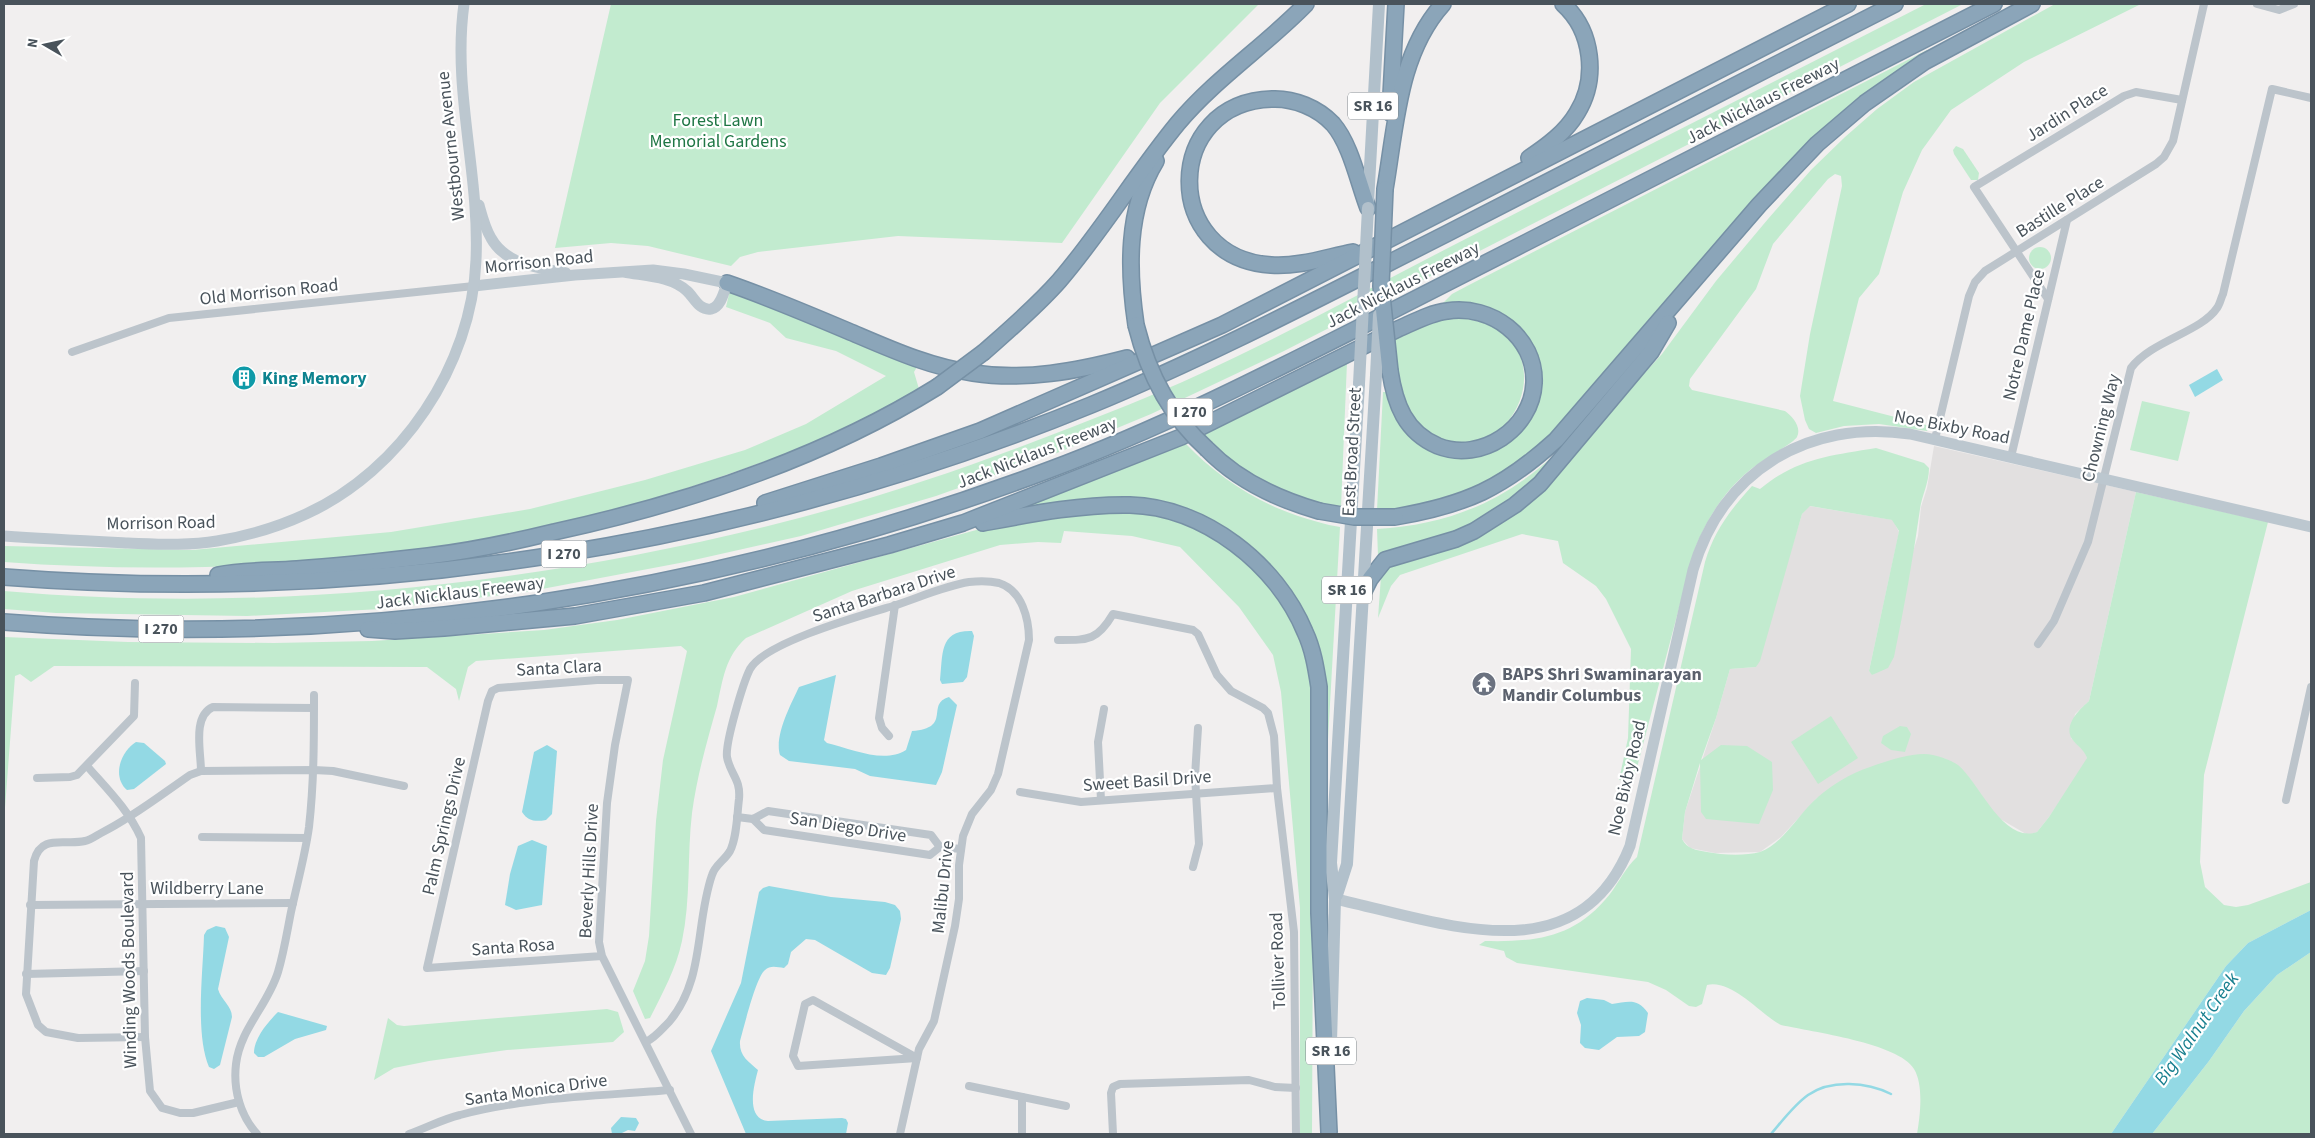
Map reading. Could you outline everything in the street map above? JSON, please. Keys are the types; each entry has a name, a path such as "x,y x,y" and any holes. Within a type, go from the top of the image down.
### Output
{"highway":[{"path":"182,584 221,575 430,556 494,546 589,525 708,490 754,474 859,431 937,387 984,352 1029,312 1058,282 1085,248 1140,171 1178,123 1212,87 1280,30 1306,4"},
{"name":"SR 16","path":"1383,373 1381,286 1396,4"},
{"path":"1385,189 1402,87 1408,66 1421,34 1443,4"},
{"path":"1479,192 1557,138 1571,122 1583,103 1589,81 1588,46 1579,22 1562,4"},
{"path":"701,528 784,496 881,466 980,431 1222,325 1848,4"},
{"name":"Jack Nicklaus Freeway","path":"4,577 56,581 182,584 298,582 485,566 585,551 701,528 888,478 992,443 1150,380 1372,271 1895,4"},
{"name":"Jack Nicklaus Freeway","path":"4,622 51,626 164,629 319,626 451,614 534,604 725,569 892,524 1052,469 1182,416 1321,348 1994,4"},
{"path":"1178,123 1150,172 1140,200 1134,226 1130,268 1136,325 1150,370 1161,393 1181,423 1207,449 1234,472 1268,493 1319,511 1354,516 1396,517 1436,510 1476,496 1498,485 1536,458 1563,433 1801,160 1844,120 1865,102 1924,62 2032,4"},
{"path":"1368,208 1343,138 1323,116 1298,102 1278,98 1259,99 1239,105 1209,125 1192,155 1188,188 1191,204 1200,225 1214,244 1234,256 1256,263 1289,265 1372,248"},
{"path":"727,283 774,299 900,353 936,365 972,373 1015,376 1061,372 1096,366 1172,347"},
{"path":"1363,593 1370,579 1384,560 1456,539 1474,531 1515,505 1540,484 1651,352 1689,287"},
{"path":"319,626 395,631 511,624 575,616 704,593 758,581 945,529 1181,438 1398,329 1428,316 1446,311 1458,309 1480,312 1495,318 1510,328 1526,350 1532,366 1534,383 1532,398 1525,413 1504,436 1492,445 1483,448 1457,450 1440,447 1424,440 1412,429 1403,417 1383,373"},
{"path":"945,529 1037,513 1082,508 1132,505 1158,510 1199,523 1224,537 1275,581 1292,607 1306,632 1319,687 1319,913 1329,1133"}],"main road":[{"name":"East Broad Street","path":"1329,1133 1335,899 1331,863 1379,4"},
{"name":"East Broad Street","path":"1335,899 1347,864 1363,593 1383,373"}],"street":[{"name":"Westbourne Avenue","path":"464,4 460,54 476,230 474,286"},
{"name":"Bastille Place","path":"1935,440 1969,296 1975,282 1985,271 2156,164 2164,157 2173,141 2204,4"},
{"path":"2257,4 2280,10 2294,4"},
{"name":"Chowning Way","path":"2038,644 2054,622 2088,542 2132,368 2147,353 2206,319 2218,308 2223,294 2272,89 2311,98"},
{"name":"Jardin Place","path":"2018,251 1974,187 2124,96 2136,92 2182,100"},
{"path":"473,189 490,237 497,248 508,256 531,267 575,275"},
{"name":"Notre Dame Place","path":"2011,457 2067,220"},
{"path":"2018,251 2048,299"},
{"name":"Morrison Road","path":"4,536 140,543 215,541 262,530 308,513 364,477 400,442 416,422 435,394 451,363 463,329 474,286 575,275 653,270 727,283"},
{"path":"624,272 670,281 686,290 703,308 710,309 720,301 727,283"},
{"name":"Old Morrison Road","path":"72,352 169,318 474,286"},
{"name":"Noe Bixby Road","path":"1335,899 1473,930 1502,932 1524,931 1556,924 1586,908 1612,881 1623,863 1630,846 1693,570 1701,545 1724,506 1764,466 1792,449 1822,437 1874,430 1894,432 2104,478 2311,527"},
{"name":"Santa Barbara Drive","path":"737,817 739,783 727,758 728,741 750,669 756,661 765,654 829,625 968,582 998,583 1014,592"},
{"name":"Malibu Drive","path":"900,1134 917,1058 934,1021 955,926 961,849 970,819 978,804 991,790 998,774 1029,640 1026,614 1014,592"},
{"path":"890,736 882,728 879,718 896,605"},
{"name":"Tolliver Road","path":"1058,640 1086,640 1097,635 1113,614 1193,630 1198,634 1217,675 1230,691 1263,708 1268,713 1274,736 1277,788 1294,932 1296,1134"},
{"name":"Santa Clara","path":"492,691 506,686 628,680"},
{"name":"Beverly Hills Drive","path":"628,680 614,744 607,802 599,942 602,956 691,1134"},
{"path":"37,778 70,777 77,775 87,766 134,716 135,684"},
{"path":"2286,800 2311,687"},
{"name":"Palm Springs Drive","path":"426,968 488,701 492,691"},
{"path":"257,1134 247,1121 239,1102 236,1069 239,1049 248,1028 274,984 294,903 307,838 314,770 314,695"},
{"path":"201,772 200,721 204,712 208,709 213,707 314,708"},
{"path":"1101,800 1098,742 1104,709"},
{"path":"1193,867 1199,844 1195,757 1198,728"},
{"name":"Winding Woods Boulevard","path":"87,766 130,816 141,838 145,1037 148,1084 153,1098 162,1108 180,1113 193,1113 239,1102"},
{"path":"145,1037 78,1038 46,1032 38,1025 26,994 30,905 36,852 43,846 51,843 86,841 130,816 190,775 201,772 314,770 404,786"},
{"name":"Sweet Basil Drive","path":"1020,792 1081,802 1197,792 1277,788"},
{"name":"San Diego Drive","path":"737,817 753,819 768,811 931,835 940,846 961,849"},
{"path":"646,1042 656,1037 675,1015 690,984 697,963 712,873 729,853 737,817"},
{"name":"San Diego Drive","path":"753,819 764,830 930,855 940,846"},
{"path":"202,837 307,838"},
{"name":"Wildberry Lane","path":"30,905 294,903"},
{"name":"Santa Rosa","path":"426,968 602,956"},
{"path":"26,974 144,972"},
{"path":"814,1000 917,1058 798,1066 793,1056 805,1004 814,1000"},
{"path":"1113,1134 1111,1093 1113,1087 1120,1084 1249,1080 1276,1088 1296,1088"},
{"path":"969,1086 1066,1106"},
{"name":"Santa Monica Drive","path":"410,1134 460,1115 517,1104 543,1100 670,1090"},
{"path":"1022,1096 1022,1134"}],"shaded area":[{"path":"1934,446 2136,492 2089,701 2075,714 2071,738 2085,752 2087,758 2085,764 2049,817 2037,832 2032,834 2026,834 1997,817 1967,775 1946,759 1925,755 1817,798 1781,837 1760,852 1715,853 1690,848 1682,839 1685,812 1730,669 1756,667 1802,514 1809,506 1893,520 1899,532 1869,671 1873,675 1918,536 1921,507 1927,488"}],"green space":[{"name":"Forest Lawn Memorial Gardens","path":"611,4 1259,4 1160,103 1062,243 898,236 758,252 740,257 731,266 648,246 611,243 555,248"},
{"path":"1926,4 1963,4 1284,351 1151,414 1057,453 936,496 801,536 685,562 526,592 381,609 247,616 56,613 4,609 4,591 100,597 196,599 388,590 484,579 580,565 674,547 768,526 905,487 995,456 1128,405 1251,350"},
{"path":"2055,4 2141,4 2024,62 1951,110 1922,150 1903,192 1879,274 1859,298 1833,401 1930,426 1927,431 1879,424 1844,426 1816,433 1809,429 1805,420 1800,396 1810,334 1842,186 1841,176 1835,174 1828,179 1773,244 1756,289 1690,379 1689,386 1692,390 1785,411 1795,422 1798,433 1795,440 1754,467 1732,487 1704,528 1694,551 1633,777 1628,780 1619,780 1628,738 1631,649 1606,599 1596,586 1563,563 1558,541 1522,534 1400,575 1391,586 1378,618 1381,576 1389,564 1482,534 1520,509 1662,354 1716,281 1768,219 1811,170 1845,137 1877,109 1914,82"},
{"path":"1927,50 1928,52 1805,146 1753,202 1558,428 1524,461 1465,494 1402,509 1377,510 1383,392 1386,392 1398,422 1405,431 1423,444 1465,457 1532,409 1522,335 1442,304 1452,294"},
{"path":"1956,146 1963,149 1979,173 1978,180 1971,180 1954,154 1953,150"},
{"path":"2040,247 2048,250 2051,258 2048,266 2040,269 2032,266 2029,258 2032,250"},
{"path":"730,290 784,309 917,367 914,372 919,389 833,436 743,469 654,498 563,522 471,541 378,554 285,563 191,567 98,567 4,562 4,546 192,550 391,532 530,509 645,480 745,450 806,424 886,376 836,351 786,338 770,323 726,307"},
{"path":"1455,317 1480,322 1495,328 1514,345 1523,365 1523,387 1517,408 1504,426 1486,439 1464,444 1440,439 1424,430 1415,422 1403,407 1396,374 1395,339 1429,323"},
{"path":"1347,362 1341,507 1302,498 1266,483 1233,461 1203,435"},
{"path":"2142,401 2190,412 2178,461 2130,450"},
{"path":"1185,443 1214,470 1246,492 1281,510 1340,527 1327,757 1324,757 1323,688 1278,577 1174,508 1030,510 1028,506"},
{"path":"1876,448 1924,463 1929,468 1894,657 1888,668 1872,675 1869,671 1899,531 1892,520 1810,506 1802,514 1760,661 1756,667 1730,669 1716,718 1701,760 1721,745 1747,746 1772,762 1773,790 1759,824 1706,819 1701,812 1700,763 1685,812 1682,839 1692,849 1726,854 1760,852 1776,843 1811,803 1842,779 1884,762 1918,754 1936,756 1958,765 2003,821 2013,829 2025,833 2037,832 2049,817 2087,758 2072,739 2070,728 2071,723 2081,708 2089,701 2136,492 2268,522 2204,775 2200,862 2205,887 2224,905 2236,907 2248,905 2311,882 2311,910 2248,943 2226,966 2111,1134 1917,1134 1920,1092 1917,1076 1914,1069 1905,1060 1891,1052 1874,1045 1781,1025 1736,992 1726,987 1707,985 1702,1004 1696,1007 1689,1006 1666,990 1648,982 1517,963 1506,957 1504,951 1479,945 1485,941 1538,938 1569,928 1597,909 1637,857 1705,562 1718,530 1737,503 1752,486 1760,489 1774,479 1801,465 1829,456"},
{"path":"1555,454 1558,456 1525,490 1472,526 1378,556 1377,529 1403,527 1427,522 1473,508 1495,498 1516,485"},
{"path":"1107,511 1128,512 1180,522 1211,537 1226,547 1257,572 1275,592 1290,614 1302,645 1314,698 1312,1134 1300,1134 1300,908 1281,692 1273,655 1239,607 1180,547 1132,536 1064,531 1061,543 1038,542 1000,545 852,591 746,638 733,653 721,687 692,813 687,909 682,941 673,971 650,1018 645,1019 633,991 645,961 649,936 656,821 663,760 687,651 681,646 476,661 468,667 459,701 456,689 427,667 54,666 31,682 20,674 15,676 4,821 4,637 128,642 274,643 372,641 544,630 617,620 734,597 987,527 1062,515"},
{"path":"1831,716 1858,758 1818,784 1791,742"},
{"path":"1900,726 1907,727 1911,734 1905,752 1891,750 1881,743 1883,736"},
{"path":"2311,952 2311,1134 2152,1134 2209,1061 2244,1011 2277,975"},
{"path":"607,1009 618,1012 624,1032 613,1042 507,1050 429,1061 394,1068 374,1080 388,1018 397,1025 404,1026"}],"water":[{"path":"2217,369 2223,380 2195,397 2189,385"},
{"path":"972,631 974,636 967,677 963,682 942,684 940,680 943,653 948,639 961,632"},
{"path":"836,675 824,740 827,743 857,752 888,756 906,750 912,731 924,729 935,721 942,700 949,697 957,705 942,772 936,785 870,776 855,769 789,761 780,755 779,739 781,730 799,687"},
{"path":"136,742 144,743 166,764 134,789 127,790 122,785 120,778 120,765 130,746"},
{"path":"547,745 557,751 552,814 546,820 535,821 529,819 522,812 534,752"},
{"path":"532,840 547,846 542,905 516,910 505,905 510,874 518,846"},
{"path":"769,886 831,897 885,902 895,905 900,911 901,919 890,968 886,975 872,973 815,940 806,939 791,952 788,964 784,968 769,967 762,974 754,992 740,1041 741,1051 758,1070 753,1100 756,1114 761,1119 768,1121 842,1118 846,1119 848,1123 846,1134 746,1134 711,1051 741,983 759,892"},
{"name":"Big Walnut Creek","path":"2311,910 2311,952 2277,975 2244,1011 2209,1061 2152,1134 2111,1134 2226,966 2248,943"},
{"path":"216,926 225,928 229,937 218,989 232,1013 232,1017 220,1065 214,1069 209,1067 202,1038 201,1002 204,935 207,930"},
{"path":"1587,998 1604,1000 1612,1004 1631,1002 1640,1005 1648,1013 1645,1032 1639,1036 1617,1037 1599,1050 1585,1048 1580,1043 1581,1025 1577,1013 1580,1001"},
{"path":"278,1012 327,1026 326,1030 295,1039 264,1057 258,1057 254,1053 256,1042 266,1025"},
{"path":"621,1117 636,1118 639,1123 635,1131 628,1130 620,1134 612,1134 611,1128"}],"waterway":[{"path":"1771,1134 1803,1099 1827,1086 1838,1084 1860,1085 1891,1094"}],"place":[{"name":"King Memory","path":"244,378"},
{"name":"BAPS Shri Swaminarayan Mandir Columbus","path":"1484,684"}]}
